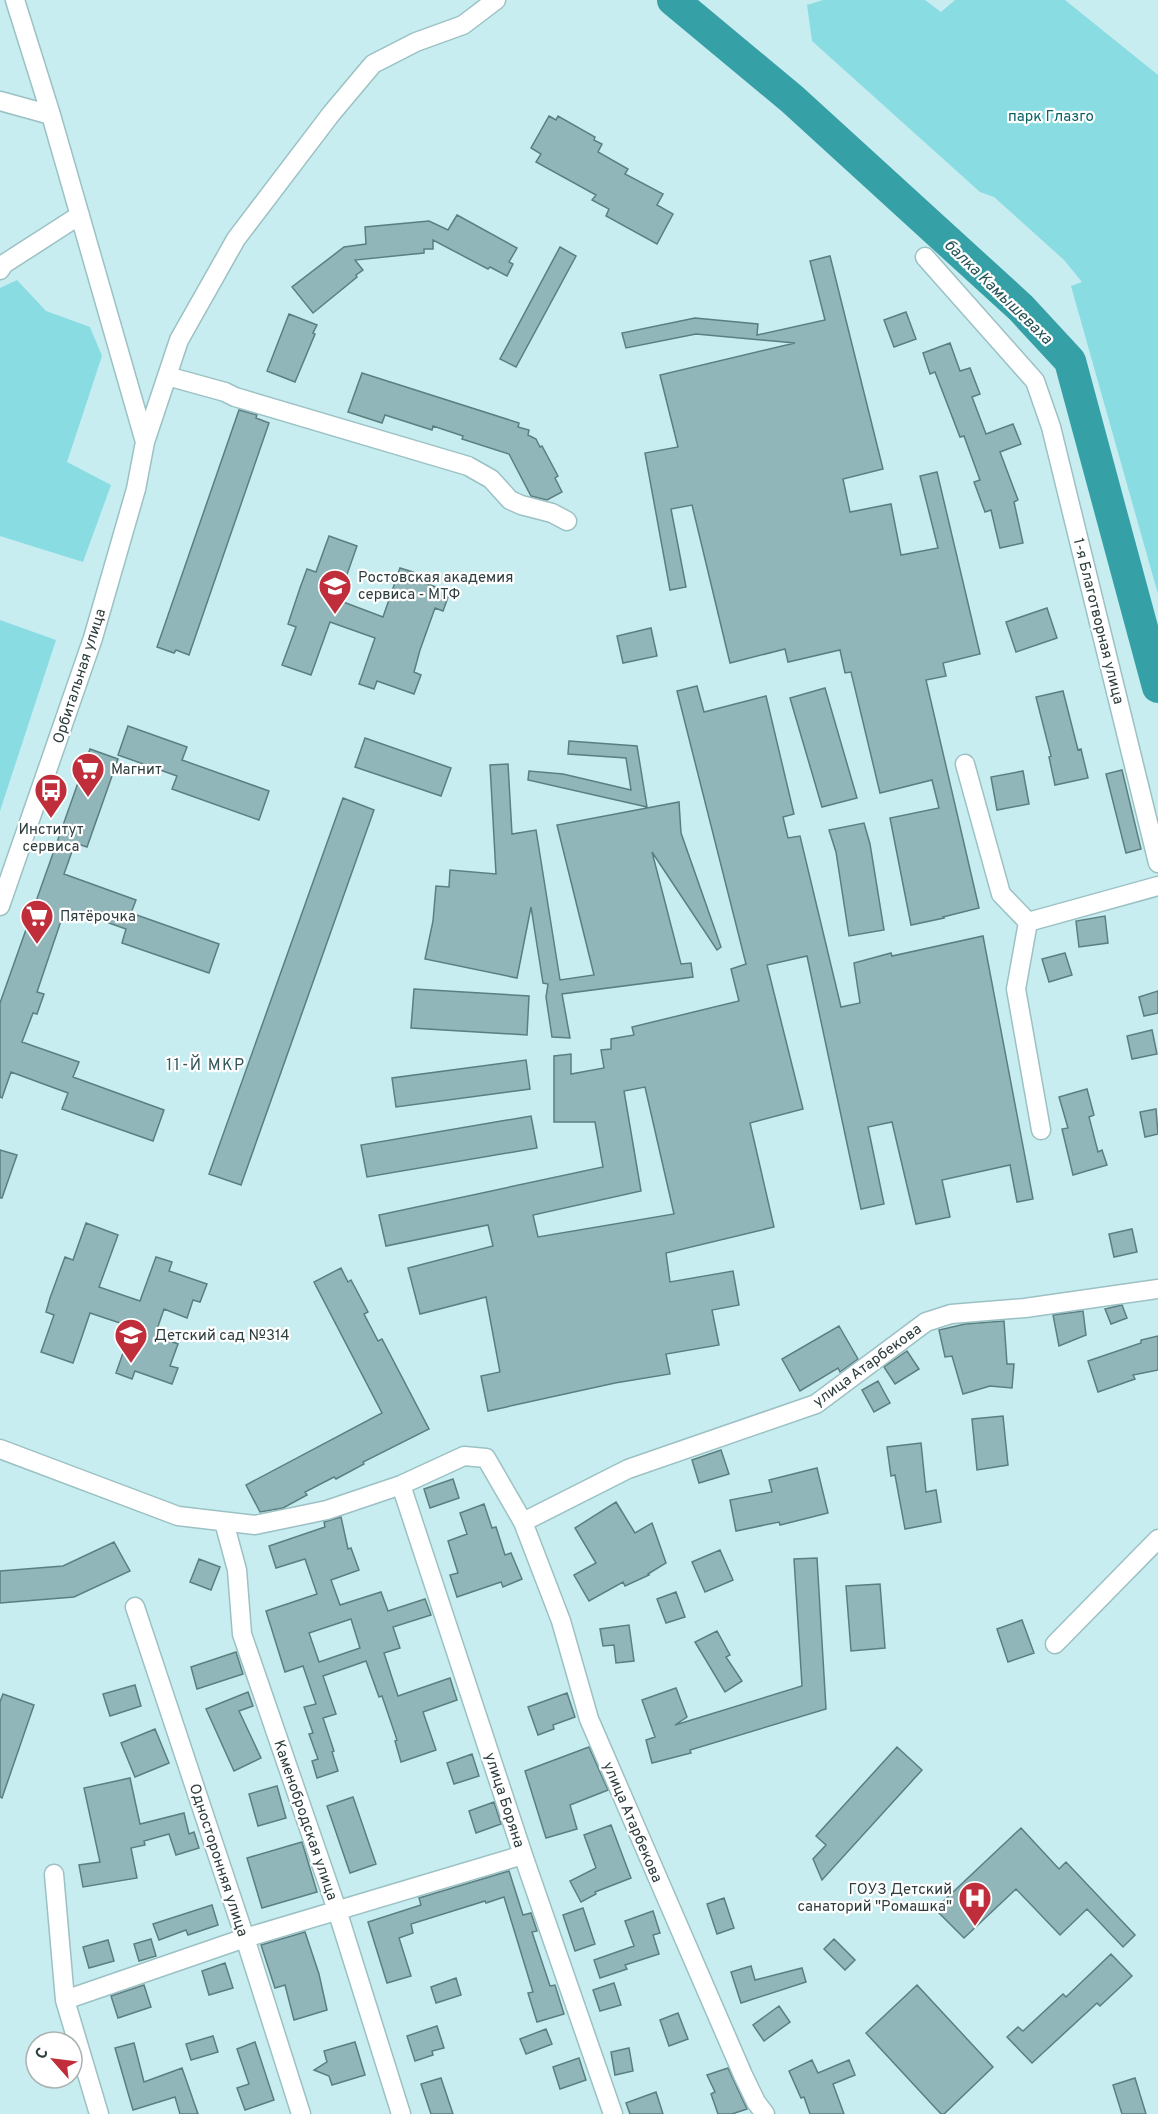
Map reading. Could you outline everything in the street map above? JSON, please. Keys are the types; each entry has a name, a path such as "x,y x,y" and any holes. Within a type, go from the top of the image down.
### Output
{"street":[{"path":"15,0 51,115 145,442"},
{"name":"Орбитальная улица","path":"0,906 93,638 136,489 145,442 179,340 236,238 331,114 373,64 416,42 463,25 494,1"},
{"path":"0,102 51,115"},
{"path":"0,270 4,264 80,215"},
{"name":"1-я Благотворная улица","path":"925,257 1035,381 1052,427 1158,863"},
{"path":"167,376 468,466 491,478 510,500 552,513 567,521"},
{"path":"965,764 1001,894 1028,922"},
{"path":"1028,922 1158,886"},
{"path":"1028,922 1016,989 1041,1130"},
{"name":"улица Атарбекова","path":"523,1522 628,1469 816,1404 926,1322 951,1314 1025,1308 1158,1289"},
{"path":"0,1449 178,1516 255,1525 327,1510 401,1485"},
{"name":"улица Атарбекова","path":"401,1485 464,1456 486,1458 523,1522 561,1621 589,1719 743,2074 756,2102 765,2114"},
{"name":"улица Боряна","path":"401,1485 523,1855 613,2114"},
{"name":"Каменобродская улица","path":"224,1522 237,1570 242,1634 337,1910 401,2114"},
{"path":"1055,1644 1158,1539"},
{"name":"Односторонняя улица","path":"135,1607 301,2114"},
{"path":"65,2000 245,1938 523,1855"},
{"path":"54,1874 65,2000 99,2114"}],"green space":[{"name":"парк Глазго","path":"823,0 925,0 941,12 955,0 1065,0 1158,75 1158,594 1071,286 1082,282 1064,260 994,197 980,192 812,41 807,5"},
{"path":"17,280 46,311 90,327 102,356 67,462 111,485 83,562 0,536 0,288"},
{"path":"0,620 56,640 0,811"}],"building":[{"path":"549,116 556,120 558,116 595,137 594,140 602,144 598,152 628,169 625,174 663,194 657,205 673,214 657,244 606,216 609,209 592,200 596,195 536,162 541,154 531,148"},
{"path":"457,215 517,248 509,262 513,264 507,276 490,267 488,269 433,240 433,249 424,249 424,253 355,260 363,270 313,313 292,287 344,247 366,244 365,227 429,221 448,230"},
{"path":"560,247 576,256 516,367 500,359"},
{"path":"830,256 883,469 843,479 850,512 891,504 901,555 938,548 920,476 937,472 980,654 943,663 946,676 926,680 979,908 911,925 890,818 939,808 932,780 880,793 851,672 845,673 840,650 788,662 785,649 730,663 692,505 671,509 686,587 670,590 645,453 678,447 660,375 795,343 696,334 626,348 622,333 695,318 758,324 757,335 825,320 810,261"},
{"path":"906,312 916,339 894,347 884,320"},
{"path":"289,314 317,325 295,382 267,371"},
{"path":"950,343 960,371 970,368 980,394 972,397 986,434 1013,424 1021,444 1000,452 1018,500 1014,502 1023,543 1000,548 991,510 985,512 974,482 980,480 964,436 960,437 935,372 930,374 923,353"},
{"path":"362,373 519,423 518,427 529,430 528,435 536,439 540,447 542,446 558,476 555,478 562,492 547,500 531,496 509,454 462,439 463,436 433,426 432,430 385,415 382,423 348,412"},
{"path":"239,410 257,415 256,418 269,423 189,655 176,650 174,653 157,647"},
{"name":"Ростовская академия сервиса - МТФ","path":"329,536 357,546 338,600 383,617 400,568 413,572 411,578 450,592 443,611 435,608 420,650 414,672 421,675 414,694 377,681 374,689 359,684 375,638 330,622 311,675 282,665 296,627 288,624 300,588 307,569 316,572"},
{"path":"1047,608 1057,638 1016,652 1006,622"},
{"path":"651,628 657,656 623,663 617,636"},
{"path":"697,686 704,712 766,696 794,814 783,817 788,838 800,836 841,1007 860,1003 854,963 891,953 892,956 983,936 1033,1199 1017,1202 1010,1165 942,1180 950,1217 916,1224 892,1122 868,1127 884,1204 861,1209 807,956 767,965 803,1109 750,1123 774,1227 666,1253 670,1282 733,1271 739,1305 712,1310 719,1345 666,1354 670,1374 615,1383 488,1411 481,1376 500,1372 486,1297 420,1314 408,1268 493,1246 488,1225 386,1246 379,1215 603,1167 595,1122 554,1122 554,1056 571,1054 571,1074 604,1068 601,1050 611,1049 611,1039 634,1035 632,1027 739,1001 731,969 746,964 677,691","holes":["645,1087 674,1214 538,1237 533,1215 641,1191 624,1091"]},
{"path":"825,688 857,798 822,807 790,698"},
{"path":"1063,691 1078,750 1081,749 1088,778 1055,785 1049,757 1051,756 1036,697"},
{"path":"128,726 187,747 182,760 269,791 259,820 172,789 177,776 118,755"},
{"path":"365,738 451,768 441,796 355,767"},
{"path":"569,741 637,746 647,807 528,780 529,771 563,774 631,790 626,758 568,754"},
{"path":"90,749 118,759 87,847 75,843 64,874 136,900 131,913 219,944 209,973 122,943 126,929 78,912 77,917 64,912 37,992 44,994 37,1014 33,1013 22,1042 79,1062 73,1077 164,1110 153,1141 62,1109 68,1093 11,1072 2,1098 0,1097 0,1003"},
{"path":"508,764 512,834 536,830 560,980 594,975 557,825 679,802 681,833 721,947 717,950 652,852 681,964 691,963 693,977 562,994 570,1038 552,1037 546,997 548,984 543,983 531,907 517,978 425,959 433,921 436,886 449,887 450,870 496,874 490,765"},
{"path":"1122,770 1141,849 1126,853 1106,774"},
{"path":"1023,771 1029,804 997,810 991,777"},
{"path":"343,798 374,810 241,1185 209,1174"},
{"path":"864,823 870,844 884,930 849,936 836,852 829,830"},
{"path":"1105,916 1108,943 1079,947 1076,921"},
{"path":"1065,953 1072,975 1049,982 1042,959"},
{"path":"414,989 529,996 527,1035 411,1028"},
{"path":"1158,991 1158,1013 1144,1016 1139,997"},
{"path":"1152,1030 1157,1054 1132,1059 1127,1036"},
{"path":"526,1060 530,1089 396,1107 392,1078"},
{"path":"1087,1089 1094,1115 1089,1117 1098,1152 1102,1150 1107,1165 1073,1175 1062,1129 1068,1128 1059,1097"},
{"path":"1156,1109 1158,1134 1145,1137 1140,1112"},
{"path":"531,1116 537,1148 367,1177 361,1145"},
{"path":"0,1150 17,1155 2,1198 0,1198"},
{"path":"86,1223 118,1235 99,1287 140,1301 156,1257 172,1262 169,1271 207,1284 200,1302 193,1300 187,1318 164,1309 155,1335 178,1344 170,1366 178,1368 172,1384 135,1371 132,1379 116,1373 132,1327 90,1313 73,1363 41,1352 54,1315 46,1312 50,1298 65,1257 73,1260"},
{"path":"1132,1229 1137,1252 1114,1257 1109,1234"},
{"path":"341,1268 348,1282 351,1280 368,1312 364,1314 378,1341 382,1339 429,1429 363,1462 364,1464 336,1479 334,1477 305,1492 307,1495 283,1508 260,1512 246,1485 382,1413 314,1282"},
{"path":"1122,1305 1127,1318 1111,1324 1105,1309"},
{"path":"1083,1311 1086,1335 1059,1346 1053,1315"},
{"path":"1004,1321 1007,1364 1014,1364 1012,1388 990,1386 963,1394 952,1356 945,1357 939,1330 965,1324"},
{"path":"839,1326 858,1359 840,1372 838,1368 800,1391 782,1359"},
{"path":"1158,1336 1158,1370 1133,1375 1135,1379 1098,1392 1088,1361 1141,1343 1141,1340"},
{"path":"907,1351 919,1369 895,1384 884,1367"},
{"path":"878,1381 890,1403 874,1412 862,1390"},
{"path":"1003,1416 1008,1465 977,1470 972,1419"},
{"path":"921,1443 926,1492 936,1490 941,1522 905,1529 895,1475 891,1476 887,1447"},
{"path":"721,1450 729,1474 699,1483 692,1460"},
{"path":"817,1468 828,1513 780,1525 779,1522 736,1531 730,1500 772,1492 769,1480"},
{"path":"453,1479 459,1498 430,1508 424,1489"},
{"path":"616,1502 635,1533 652,1523 666,1563 649,1575 625,1586 623,1582 589,1601 574,1575 596,1563 575,1528"},
{"path":"484,1504 492,1528 496,1527 505,1555 511,1553 522,1579 503,1587 501,1582 457,1597 450,1575 458,1573 448,1541 467,1534 460,1513"},
{"path":"341,1517 348,1549 351,1548 359,1570 331,1580 340,1605 381,1592 388,1611 425,1599 431,1615 393,1627 400,1648 384,1653 398,1696 450,1678 457,1700 423,1712 436,1750 401,1762 395,1741 397,1740 382,1696 379,1697 366,1661 323,1676 336,1714 323,1718 338,1771 317,1778 312,1761 318,1759 309,1734 313,1733 304,1707 316,1704 303,1666 285,1672 266,1611 317,1594 305,1559 276,1568 269,1546 325,1527 324,1522","holes":["351,1619 360,1648 319,1662 309,1633"]},
{"path":"114,1542 130,1571 74,1597 0,1603 0,1571 63,1566"},
{"path":"720,1550 733,1580 705,1592 692,1562"},
{"path":"817,1558 826,1709 690,1750 691,1753 652,1763 646,1740 655,1737 642,1700 676,1688 687,1717 675,1725 802,1686 794,1559"},
{"path":"199,1559 220,1567 211,1590 190,1582"},
{"path":"880,1584 885,1648 851,1651 846,1586"},
{"path":"676,1592 685,1617 666,1623 657,1599"},
{"path":"1022,1620 1034,1653 1008,1662 997,1629"},
{"path":"629,1625 634,1661 616,1663 614,1645 603,1646 600,1629"},
{"path":"717,1631 730,1655 726,1657 742,1681 725,1692 695,1642"},
{"path":"236,1652 243,1674 197,1689 191,1667"},
{"path":"135,1685 141,1706 110,1716 103,1694"},
{"path":"248,1692 253,1706 239,1711 261,1758 234,1771 206,1709"},
{"path":"567,1693 575,1717 553,1725 554,1729 538,1735 528,1707"},
{"path":"3,1694 34,1705 2,1798 0,1797 0,1702"},
{"path":"155,1729 169,1763 135,1777 121,1743"},
{"path":"589,1747 608,1790 570,1805 577,1829 546,1838 525,1771"},
{"path":"897,1747 922,1770 822,1880 813,1859 826,1845 816,1836"},
{"path":"472,1754 479,1776 454,1784 447,1763"},
{"path":"130,1778 140,1824 184,1813 189,1834 194,1832 199,1848 176,1855 169,1834 144,1841 145,1845 131,1848 137,1878 83,1887 79,1865 100,1862 84,1788"},
{"path":"277,1786 286,1818 258,1826 249,1794"},
{"path":"353,1797 376,1864 350,1873 327,1806"},
{"path":"494,1802 501,1824 476,1833 469,1811"},
{"path":"611,1825 631,1878 595,1892 596,1894 581,1902 570,1881 596,1868 584,1835"},
{"path":"1021,1828 1059,1869 1066,1862 1135,1935 1123,1947 1087,1909 1060,1935 1016,1889 964,1938 935,1909"},
{"path":"302,1842 317,1892 262,1908 247,1858"},
{"path":"509,1871 523,1915 531,1913 537,1931 532,1932 550,1986 555,1985 564,2014 537,2022 528,1993 533,1992 504,1897 411,1924 413,1933 399,1938 411,1976 387,1983 368,1922 421,1905 419,1898"},
{"path":"724,1898 734,1928 717,1934 707,1904"},
{"path":"212,1905 218,1925 188,1935 186,1930 159,1940 153,1924"},
{"path":"583,1908 595,1944 575,1951 563,1915"},
{"path":"653,1911 660,1933 653,1935 659,1954 625,1965 627,1969 600,1978 594,1960 634,1946 625,1921"},
{"path":"305,1932 319,1974 327,2010 294,2020 285,1985 275,1988 261,1945"},
{"path":"151,1939 156,1956 139,1961 134,1944"},
{"path":"834,1939 855,1960 845,1970 824,1949"},
{"path":"108,1940 114,1961 89,1968 83,1947"},
{"path":"1111,1954 1132,1976 1100,2006 1097,2003 1032,2063 1007,2037 1018,2027 1023,2031 1063,1994 1066,1997"},
{"path":"225,1963 233,1988 209,1995 202,1971"},
{"path":"751,1966 755,1980 802,1968 806,1982 741,2003 731,1972"},
{"path":"456,1978 461,1995 436,2003 431,1987"},
{"path":"614,1983 621,2005 600,2011 593,1990"},
{"path":"144,1985 151,2007 118,2018 111,1996"},
{"path":"917,1985 993,2067 944,2114 941,2114 866,2033"},
{"path":"779,2006 790,2022 764,2041 753,2025"},
{"path":"678,2013 688,2039 669,2046 660,2020"},
{"path":"437,2026 444,2048 432,2051 433,2055 415,2061 407,2036"},
{"path":"546,2029 552,2044 526,2054 520,2039"},
{"path":"213,2036 218,2052 191,2060 186,2044"},
{"path":"255,2042 274,2100 245,2110 237,2088 249,2084 237,2049"},
{"path":"355,2042 365,2075 332,2085 329,2076 314,2070 327,2062 324,2051"},
{"path":"134,2043 144,2082 182,2068 198,2114 180,2114 175,2097 133,2110 115,2048"},
{"path":"629,2048 633,2071 615,2075 611,2052"},
{"path":"579,2058 586,2080 560,2089 553,2067"},
{"path":"812,2060 818,2073 849,2060 855,2075 833,2084 844,2114 810,2114 804,2097 801,2098 789,2071"},
{"path":"728,2068 747,2109 732,2114 718,2114 711,2094 715,2092 707,2075"},
{"path":"441,2078 453,2114 431,2114 421,2084"},
{"path":"1135,2078 1146,2114 1122,2114 1113,2085"},
{"path":"656,2092 663,2114 630,2114 626,2103"}],"waterway":[{"name":"балка Камышеваха","path":"673,0 792,99 1021,308 1070,361 1158,687"}],"place":[{"name":"Ростовская академия сервиса - МТФ","path":"335,615"},
{"name":"Магнит","path":"88,798"},
{"name":"Институт сервиса","path":"51,819"},
{"name":"Пятёрочка","path":"37,945"},
{"name":"Детский сад №314","path":"131,1364"},
{"name":"ГОУЗ Детский санаторий \"Ромашка\"","path":"975,1927"}],"district":[{"name":"11-Й МКР","path":"206,1064"}]}
